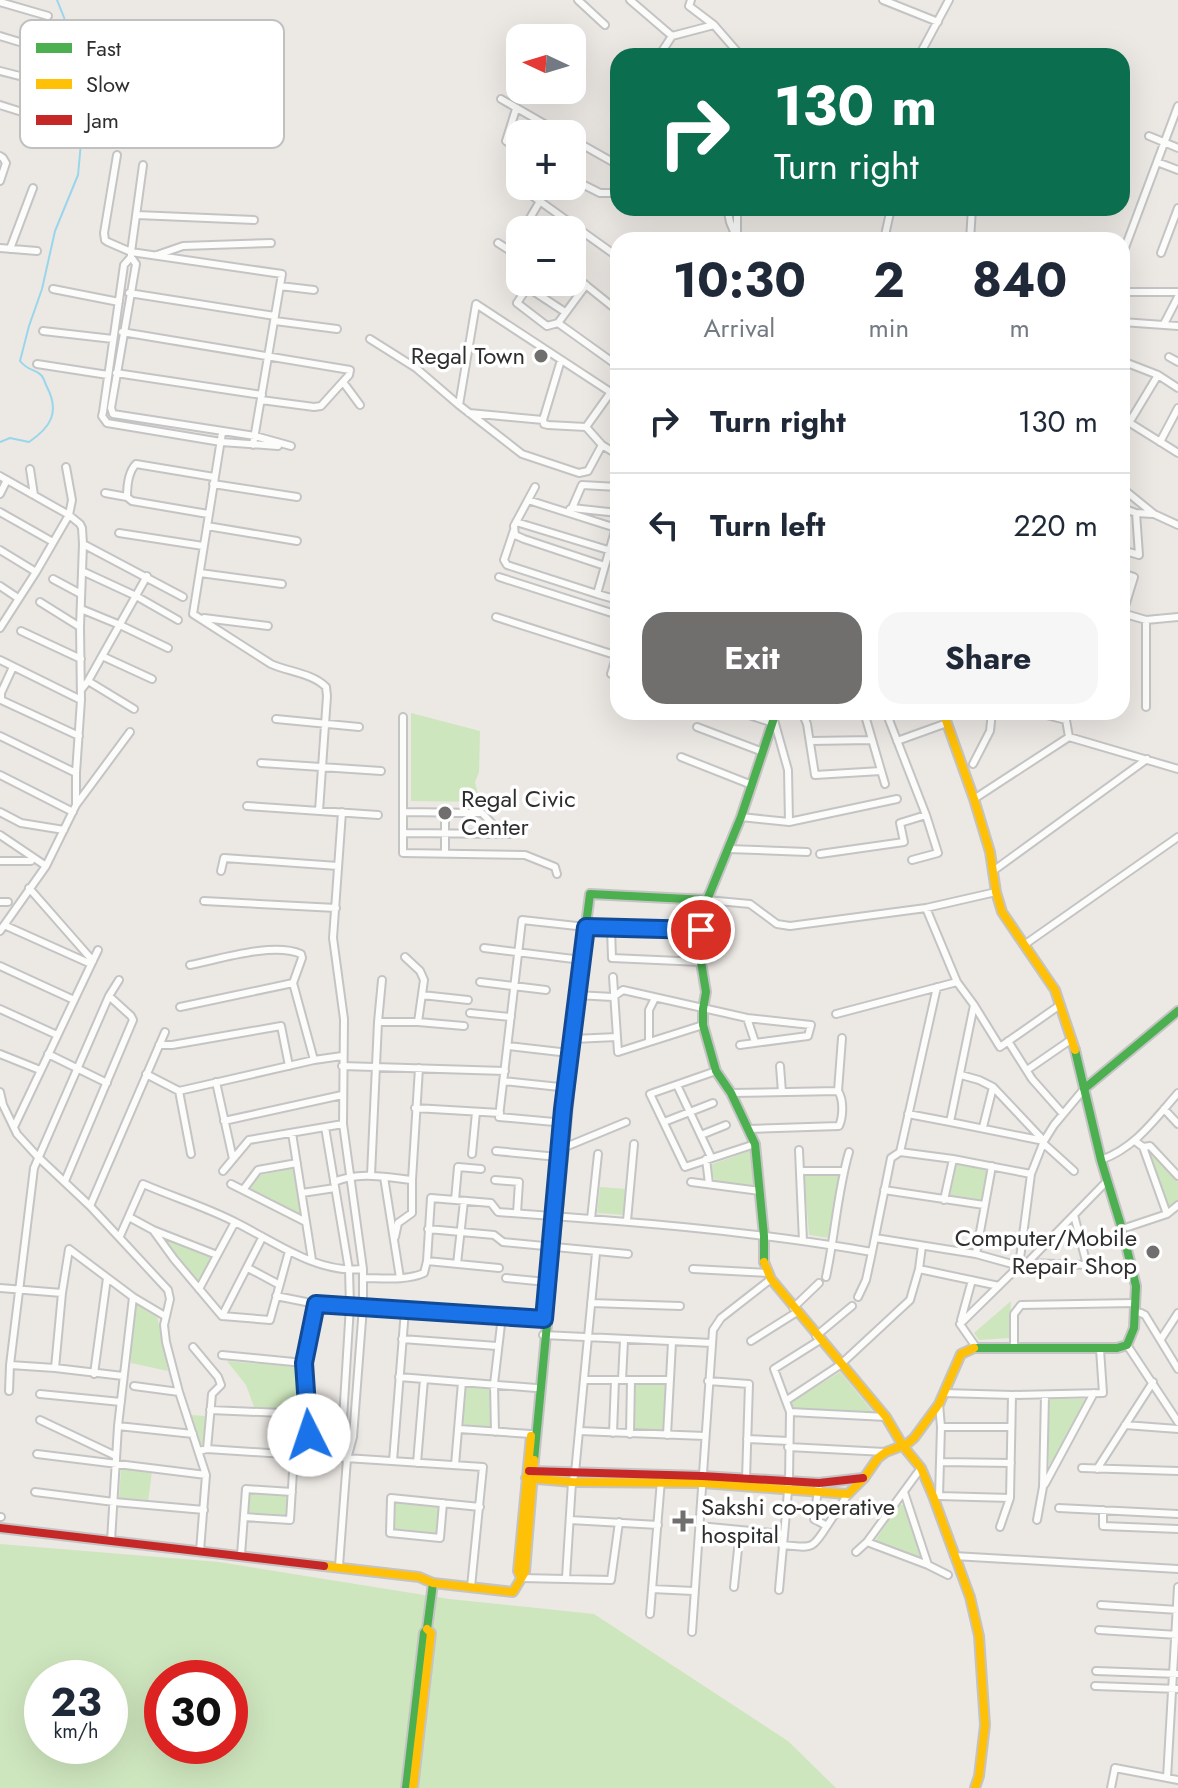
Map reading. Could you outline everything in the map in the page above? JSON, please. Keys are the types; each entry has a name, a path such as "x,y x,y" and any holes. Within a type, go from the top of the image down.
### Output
{"street":[{"path":"578,0 605,25"},
{"path":"630,0 672,36"},
{"path":"691,0 689,6 714,25 734,48"},
{"path":"883,0 938,22"},
{"path":"923,48 949,0"},
{"path":"0,2 48,16"},
{"path":"664,48 672,36 714,25"},
{"path":"0,36 20,42"},
{"path":"0,71 20,76"},
{"path":"501,99 536,120"},
{"path":"0,105 20,111"},
{"path":"1130,234 1178,106"},
{"path":"513,120 516,109"},
{"path":"1149,136 1178,148"},
{"path":"586,147 610,160"},
{"path":"117,155 104,237 108,242 131,254 157,255 282,274 253,445"},
{"path":"0,156 6,163 0,180"},
{"path":"1157,162 1178,170"},
{"path":"104,420 113,414 255,436 291,446 221,442 104,420 124,265 131,254 143,165"},
{"path":"586,186 600,193 610,193"},
{"path":"10,249 33,188"},
{"path":"531,216 540,201 562,216"},
{"path":"1161,253 1178,208"},
{"path":"137,215 254,220"},
{"path":"586,233 610,251"},
{"path":"157,255 183,246 271,243"},
{"path":"498,243 506,248"},
{"path":"0,250 37,251"},
{"path":"113,414 111,408 136,264 131,254"},
{"path":"586,285 610,304"},
{"path":"280,286 314,290"},
{"path":"53,289 119,302"},
{"path":"121,292 337,329"},
{"path":"1130,292 1178,295 1164,324"},
{"path":"522,296 517,303 547,326 558,323 577,296"},
{"path":"544,296 565,312"},
{"path":"459,405 476,304 610,391"},
{"path":"1130,322 1178,326"},
{"path":"558,323 610,360"},
{"path":"37,364 118,373 317,407 324,404 351,372 346,368 125,332 114,335 43,331"},
{"path":"370,339 416,368 522,454 579,473 588,471 602,445"},
{"path":"1169,357 1178,362"},
{"path":"561,360 543,416 544,424 586,427 610,450"},
{"path":"1130,366 1158,375 1178,388"},
{"path":"1130,414 1158,375"},
{"path":"343,382 360,405"},
{"path":"586,427 610,393"},
{"path":"1160,442 1178,408"},
{"path":"469,413 543,420"},
{"path":"1130,423 1178,453"},
{"path":"222,433 193,614 284,670 313,677 323,683 327,690 319,811"},
{"path":"127,497 131,470 136,464 297,497"},
{"path":"0,627 69,515 72,500 66,467"},
{"path":"30,469 34,495"},
{"path":"0,476 80,524 83,544 81,700 75,808"},
{"path":"0,494 7,480"},
{"path":"569,510 582,485 610,487"},
{"path":"535,487 515,526 504,558 505,564 610,598"},
{"path":"105,493 127,497 132,501 208,514"},
{"path":"1130,494 1154,514 1178,525"},
{"path":"528,500 610,524"},
{"path":"569,510 610,513"},
{"path":"1130,511 1154,514"},
{"path":"0,512 53,542"},
{"path":"1130,552 1139,555 1136,513"},
{"path":"207,526 297,541"},
{"path":"515,526 609,550"},
{"path":"515,526 515,535 605,566"},
{"path":"119,533 203,546"},
{"path":"83,544 183,597"},
{"path":"597,594 610,547"},
{"path":"0,550 36,572"},
{"path":"82,571 178,620"},
{"path":"200,573 282,584"},
{"path":"81,690 147,576"},
{"path":"499,577 610,612"},
{"path":"53,579 81,594"},
{"path":"0,586 18,598"},
{"path":"40,602 80,627"},
{"path":"81,609 168,648"},
{"path":"1130,616 1146,620 1178,617"},
{"path":"496,617 610,652"},
{"path":"200,618 268,626"},
{"path":"1146,620 1146,707"},
{"path":"21,631 81,659"},
{"path":"102,656 152,679"},
{"path":"0,660 81,700"},
{"path":"13,667 0,692 4,702 79,736"},
{"path":"88,681 134,709"},
{"path":"403,717 403,853 532,856 555,867 557,874"},
{"path":"276,719 359,727"},
{"path":"773,720 741,817 707,900 701,930 701,962 706,992 703,1025 716,1071 731,1093 755,1144 764,1262 770,1276 840,1365 886,1417 936,1496 970,1597 979,1636 985,1725 975,1788"},
{"path":"775,720 788,770 789,822"},
{"path":"805,720 815,775 881,771"},
{"path":"866,720 885,784"},
{"path":"889,720 938,853 912,860"},
{"path":"946,720 990,852 1002,912 1055,990 1072,1039 1136,1286 1134,1328 1127,1345"},
{"path":"973,764 990,731 991,720"},
{"path":"1066,720 1069,737"},
{"path":"897,741 947,723"},
{"path":"697,727 763,752"},
{"path":"92,962 2,928 46,866 75,808 130,732"},
{"path":"0,736 76,773"},
{"path":"974,799 1069,737 1178,769"},
{"path":"810,741 871,740"},
{"path":"681,757 752,785"},
{"path":"993,871 1147,759"},
{"path":"261,763 381,771"},
{"path":"0,775 75,808"},
{"path":"741,817 789,822 897,799"},
{"path":"247,806 378,815"},
{"path":"0,812 21,823 64,830"},
{"path":"342,812 333,938 344,1019 343,1124 363,1269 353,1437 347,1450"},
{"path":"403,812 482,813 502,834"},
{"path":"445,813 445,853"},
{"path":"820,854 904,842 900,823 926,815"},
{"path":"403,833 510,834"},
{"path":"491,834 491,854"},
{"path":"0,835 46,866"},
{"path":"1024,945 1178,837"},
{"path":"728,849 807,852"},
{"path":"221,871 224,858 338,866"},
{"path":"0,861 31,861"},
{"path":"29,888 92,962"},
{"path":"9,1530 339,1566 419,1577 433,1583 513,1592 525,1572 531,1434 546,1320 558,1157 590,894 750,904 777,924 790,926 926,908 996,892"},
{"path":"204,901 336,908"},
{"path":"926,908 957,982 1000,1047 1060,1005"},
{"path":"563,1123 499,1117 522,920 586,927 701,930"},
{"path":"611,928 612,958 701,962"},
{"path":"190,965 275,948 301,954 293,983 314,1060"},
{"path":"484,948 582,960"},
{"path":"14,1127 98,950"},
{"path":"405,957 423,976 418,1022"},
{"path":"0,966 74,1000"},
{"path":"613,977 618,1052 703,1025"},
{"path":"9,1391 34,1168 109,996 119,980"},
{"path":"371,1175 382,980"},
{"path":"480,982 546,990"},
{"path":"836,1014 957,982"},
{"path":"180,1007 293,983"},
{"path":"900,1152 937,987"},
{"path":"576,995 613,997 623,990 747,1018 811,1025 808,1036 740,1045"},
{"path":"422,995 468,1000"},
{"path":"65,1181 133,1020 109,996"},
{"path":"649,1042 649,1010 655,998"},
{"path":"950,1122 974,1005"},
{"path":"0,1009 57,1035"},
{"path":"1019,1266 1031,1174 1043,1142 1084,1089 1178,1011"},
{"path":"470,1013 511,1017"},
{"path":"747,1018 755,1042"},
{"path":"378,1022 464,1026"},
{"path":"159,1045 281,1026 289,1066"},
{"path":"90,1206 165,1032"},
{"path":"508,1046 571,1045 617,1037"},
{"path":"749,1129 839,1126 842,1038"},
{"path":"1027,1070 1072,1039"},
{"path":"1008,1041 1063,1114"},
{"path":"0,1054 40,1070"},
{"path":"48,1054 107,1083"},
{"path":"146,1074 179,1091 342,1056"},
{"path":"342,1066 505,1071"},
{"path":"780,1066 782,1092"},
{"path":"395,1237 398,1223 412,1213 419,1068"},
{"path":"716,1071 650,1094 685,1167 755,1144"},
{"path":"961,1075 993,1087 1074,1171"},
{"path":"504,1081 567,1088"},
{"path":"216,1082 233,1159"},
{"path":"677,1085 701,1135 708,1158 709,1184"},
{"path":"983,1127 993,1087"},
{"path":"179,1091 191,1154"},
{"path":"731,1093 838,1091"},
{"path":"0,1092 17,1134 120,1236 168,1290 170,1299 164,1325 166,1342 206,1475 200,1551"},
{"path":"1101,1160 1135,1141 1178,1093"},
{"path":"224,1121 342,1095"},
{"path":"664,1122 713,1103"},
{"path":"415,1108 500,1113"},
{"path":"1164,1109 1178,1124"},
{"path":"472,1154 476,1112"},
{"path":"908,1114 983,1127 1043,1142"},
{"path":"563,1148 626,1122"},
{"path":"554,1217 563,1123"},
{"path":"223,1171 249,1140 343,1124"},
{"path":"701,1135 726,1125"},
{"path":"325,1127 349,1270 350,1306 342,1435 347,1459 339,1566"},
{"path":"292,1133 312,1260"},
{"path":"1135,1141 1143,1147 1167,1214"},
{"path":"627,1221 634,1144"},
{"path":"1143,1147 1150,1146 1178,1176"},
{"path":"799,1150 803,1241"},
{"path":"496,1151 558,1157"},
{"path":"826,1277 843,1171 849,1152"},
{"path":"858,1297 866,1280 891,1158 900,1152 1031,1174"},
{"path":"591,1219 598,1154"},
{"path":"944,1200 953,1159"},
{"path":"243,1190 258,1170 297,1163"},
{"path":"976,1254 992,1166"},
{"path":"455,1200 458,1167 481,1169"},
{"path":"801,1171 843,1171"},
{"path":"302,1193 334,1185 349,1175 412,1180"},
{"path":"384,1177 400,1278"},
{"path":"495,1180 519,1182 517,1213"},
{"path":"1027,1263 1107,1181"},
{"path":"691,1182 760,1191"},
{"path":"120,1236 143,1184 235,1222 312,1260 333,1268 363,1269"},
{"path":"231,1184 306,1222"},
{"path":"884,1190 984,1205"},
{"path":"363,1278 400,1278 426,1272 431,1198 491,1203 498,1212 627,1221 872,1252"},
{"path":"457,1264 464,1201"},
{"path":"1122,1229 1167,1214 1178,1205"},
{"path":"960,1324 1019,1266 1027,1263 1087,1265 1074,1215"},
{"path":"129,1217 153,1230 217,1255"},
{"path":"199,1289 235,1222"},
{"path":"428,1229 494,1235 503,1242 628,1254"},
{"path":"153,1230 222,1316 270,1320 289,1251"},
{"path":"222,1316 262,1238"},
{"path":"875,1238 976,1254 1019,1266"},
{"path":"787,1400 840,1365 910,1300 922,1246"},
{"path":"546,1320 552,1247"},
{"path":"55,1368 69,1249 133,1297 165,1316"},
{"path":"566,1578 596,1253"},
{"path":"427,1261 499,1268"},
{"path":"248,1268 278,1284"},
{"path":"693,1269 770,1276"},
{"path":"919,1269 999,1286"},
{"path":"692,1632 713,1330 717,1322 770,1276"},
{"path":"94,1374 107,1278"},
{"path":"506,1278 547,1282"},
{"path":"960,1324 972,1280"},
{"path":"751,1341 795,1310 819,1283"},
{"path":"0,1288 62,1293"},
{"path":"276,1296 316,1304 546,1320"},
{"path":"111,1541 118,1426 133,1297"},
{"path":"591,1303 680,1306"},
{"path":"311,1456 304,1363 316,1304"},
{"path":"1014,1347 1014,1314 1021,1305 1134,1308 1145,1315 1178,1369"},
{"path":"779,1590 789,1484 790,1412 774,1369 818,1338 852,1306"},
{"path":"393,1461 405,1310"},
{"path":"1161,1339 1178,1313"},
{"path":"495,1432 494,1384 502,1316"},
{"path":"960,1324 976,1347"},
{"path":"544,1334 712,1343"},
{"path":"529,1475 544,1334"},
{"path":"402,1339 497,1346"},
{"path":"613,1433 624,1340"},
{"path":"667,1435 672,1342"},
{"path":"782,1545 811,1547 817,1543 848,1494 878,1458 914,1438 939,1404 961,1354 976,1347 1100,1349 1127,1345"},
{"path":"1127,1345 1178,1422"},
{"path":"193,1347 221,1383 212,1394 207,1449"},
{"path":"944,1393 1103,1393 1100,1349"},
{"path":"222,1355 304,1363"},
{"path":"10,1365 123,1376"},
{"path":"399,1377 536,1388"},
{"path":"417,1463 424,1379"},
{"path":"584,1380 669,1380"},
{"path":"630,1434 631,1380"},
{"path":"708,1381 749,1384 746,1479"},
{"path":"455,1465 462,1382"},
{"path":"1097,1469 1153,1382"},
{"path":"134,1386 179,1392"},
{"path":"1043,1487 1094,1393"},
{"path":"40,1394 121,1402"},
{"path":"1000,1527 1010,1498 1012,1395"},
{"path":"1037,1520 1043,1487 1045,1395"},
{"path":"936,1496 940,1462 939,1404"},
{"path":"210,1410 306,1414"},
{"path":"790,1412 886,1417"},
{"path":"40,1420 116,1460"},
{"path":"1125,1425 1178,1429"},
{"path":"118,1426 193,1434"},
{"path":"941,1427 1011,1427"},
{"path":"459,1429 531,1434"},
{"path":"579,1431 705,1436"},
{"path":"747,1439 886,1452"},
{"path":"199,1451 207,1449 483,1467 471,1587"},
{"path":"37,1454 116,1460 206,1475"},
{"path":"244,1517 290,1520 294,1455"},
{"path":"940,1462 1011,1463"},
{"path":"856,1552 867,1542 921,1468"},
{"path":"1082,1468 1178,1471"},
{"path":"529,1475 661,1480 746,1479 819,1487 848,1494"},
{"path":"819,1487 864,1478"},
{"path":"650,1614 661,1480"},
{"path":"702,1480 789,1484"},
{"path":"819,1487 814,1519 827,1526"},
{"path":"241,1555 246,1489 292,1492"},
{"path":"35,1492 204,1510"},
{"path":"904,1492 928,1565"},
{"path":"936,1496 1010,1498"},
{"path":"443,1503 440,1538 390,1533 391,1498 443,1503 480,1507"},
{"path":"1059,1508 1178,1514"},
{"path":"1103,1510 1103,1526 1178,1529"},
{"path":"570,1520 658,1525"},
{"path":"521,1578 611,1580 619,1522"},
{"path":"699,1526 783,1534"},
{"path":"734,1587 740,1530"},
{"path":"867,1542 948,1575"},
{"path":"954,1556 1178,1569"},
{"path":"406,1788 433,1583"},
{"path":"1174,1788 1178,1587"},
{"path":"652,1589 693,1591"},
{"path":"1101,1605 1177,1610"},
{"path":"413,1788 431,1633 427,1629"},
{"path":"1099,1630 1177,1635"},
{"path":"1096,1671 1175,1674"},
{"path":"1095,1686 1174,1689"},
{"path":"1111,1788 1115,1768 1173,1779"}],"green space":[{"path":"411,713 480,731 479,772 475,782 480,802 411,801"},
{"path":"1148,1149 1178,1182 1178,1202 1170,1209 1144,1151"},
{"path":"752,1150 756,1186 715,1182 710,1165"},
{"path":"955,1164 987,1170 981,1203 949,1197"},
{"path":"293,1168 302,1216 249,1189 257,1176"},
{"path":"804,1175 839,1176 829,1238 809,1235"},
{"path":"600,1187 626,1189 624,1215 597,1213"},
{"path":"156,1232 212,1256 198,1283 178,1261"},
{"path":"1011,1301 1009,1338 979,1340 974,1333"},
{"path":"135,1303 157,1315 168,1371 131,1363"},
{"path":"227,1361 298,1367 298,1411 254,1407 246,1385"},
{"path":"840,1372 874,1413 792,1409 791,1402"},
{"path":"635,1383 667,1383 664,1431 634,1430"},
{"path":"465,1384 491,1387 493,1428 463,1427"},
{"path":"1048,1399 1088,1399 1049,1466"},
{"path":"191,1415 205,1416 206,1447 201,1448"},
{"path":"121,1469 152,1471 148,1502 119,1498"},
{"path":"249,1493 288,1494 287,1518 247,1516"},
{"path":"394,1502 441,1506 437,1535 395,1531"},
{"path":"899,1504 906,1506 923,1558 875,1541"},
{"path":"0,1544 219,1562 449,1599 594,1614 788,1741 836,1788 0,1788"}],"waterway":[{"path":"57,0 65,20"},
{"path":"0,442 10,438 29,442 48,425 53,411 51,396 42,376 20,361 42,289 55,231 78,175 80,148"}],"traffic: fast":[{"path":"570,1048 590,894 707,900 741,817 773,720"},
{"path":"707,900 701,930 701,962 706,992 703,1025 716,1071 731,1093 755,1144 764,1262"},
{"path":"1084,1089 1178,1011"},
{"path":"534,1460 573,1053 571,1044"},
{"path":"974,1348 1117,1348 1127,1345 1134,1328 1136,1286 1075,1050"},
{"path":"406,1788 433,1583"}],"traffic: slow":[{"path":"946,720 990,852 1002,912 1055,990 1075,1050"},
{"path":"764,1262 771,1279 886,1417 921,1468 933,1496 970,1597 979,1636 985,1725 975,1788"},
{"path":"526,1478 572,1482 703,1483 848,1494 878,1458 914,1438 939,1404 961,1354 974,1348"},
{"path":"521,1578 518,1571 531,1436"},
{"path":"324,1566 513,1592 525,1572 534,1460"},
{"path":"413,1788 431,1633 427,1629"}],"traffic: jam":[{"path":"529,1471 819,1483 863,1478"},
{"path":"0,1528 324,1566"}],"place":[{"name":"Regal Town","path":"541,356"},
{"name":"Regal Civic Center","path":"445,813"},
{"name":"Computer/Mobile Repair Shop","path":"1153,1252"},
{"name":"Sakshi co-operative hospital","path":"683,1521"}],"route":[{"path":"309,1435 304,1363 316,1304 544,1319 563,1109 586,927 701,930"}]}
